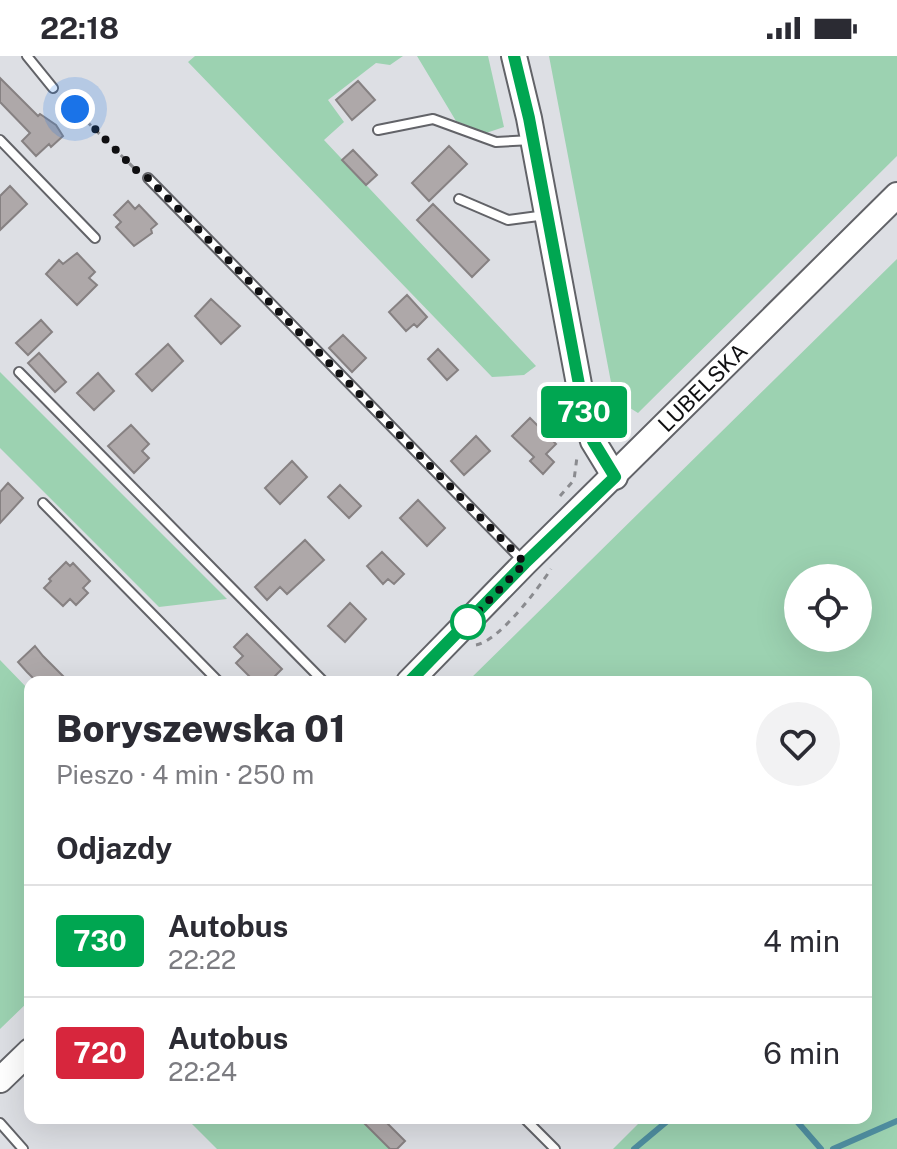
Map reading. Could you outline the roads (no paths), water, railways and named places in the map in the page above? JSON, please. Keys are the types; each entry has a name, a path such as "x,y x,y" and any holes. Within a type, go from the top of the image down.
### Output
{"main road":[{"path":"514,56 588,428 615,477"},
{"name":"LUBELSKA","path":"415,676 897,195"},
{"path":"2,1074 24,1056"}],"lane":[{"path":"27,56 53,88"},
{"path":"378,130 433,119 496,142 533,140"},
{"path":"0,140 95,238"},
{"path":"148,178 525,563"},
{"path":"459,199 508,220 547,214"},
{"path":"19,372 318,676"},
{"path":"43,503 213,676"},
{"path":"0,1123 23,1149"},
{"path":"530,1124 555,1149"}],"waterway":[{"path":"833,1149 897,1121"},
{"path":"634,1149 664,1124"},
{"path":"799,1124 821,1149"}]}
